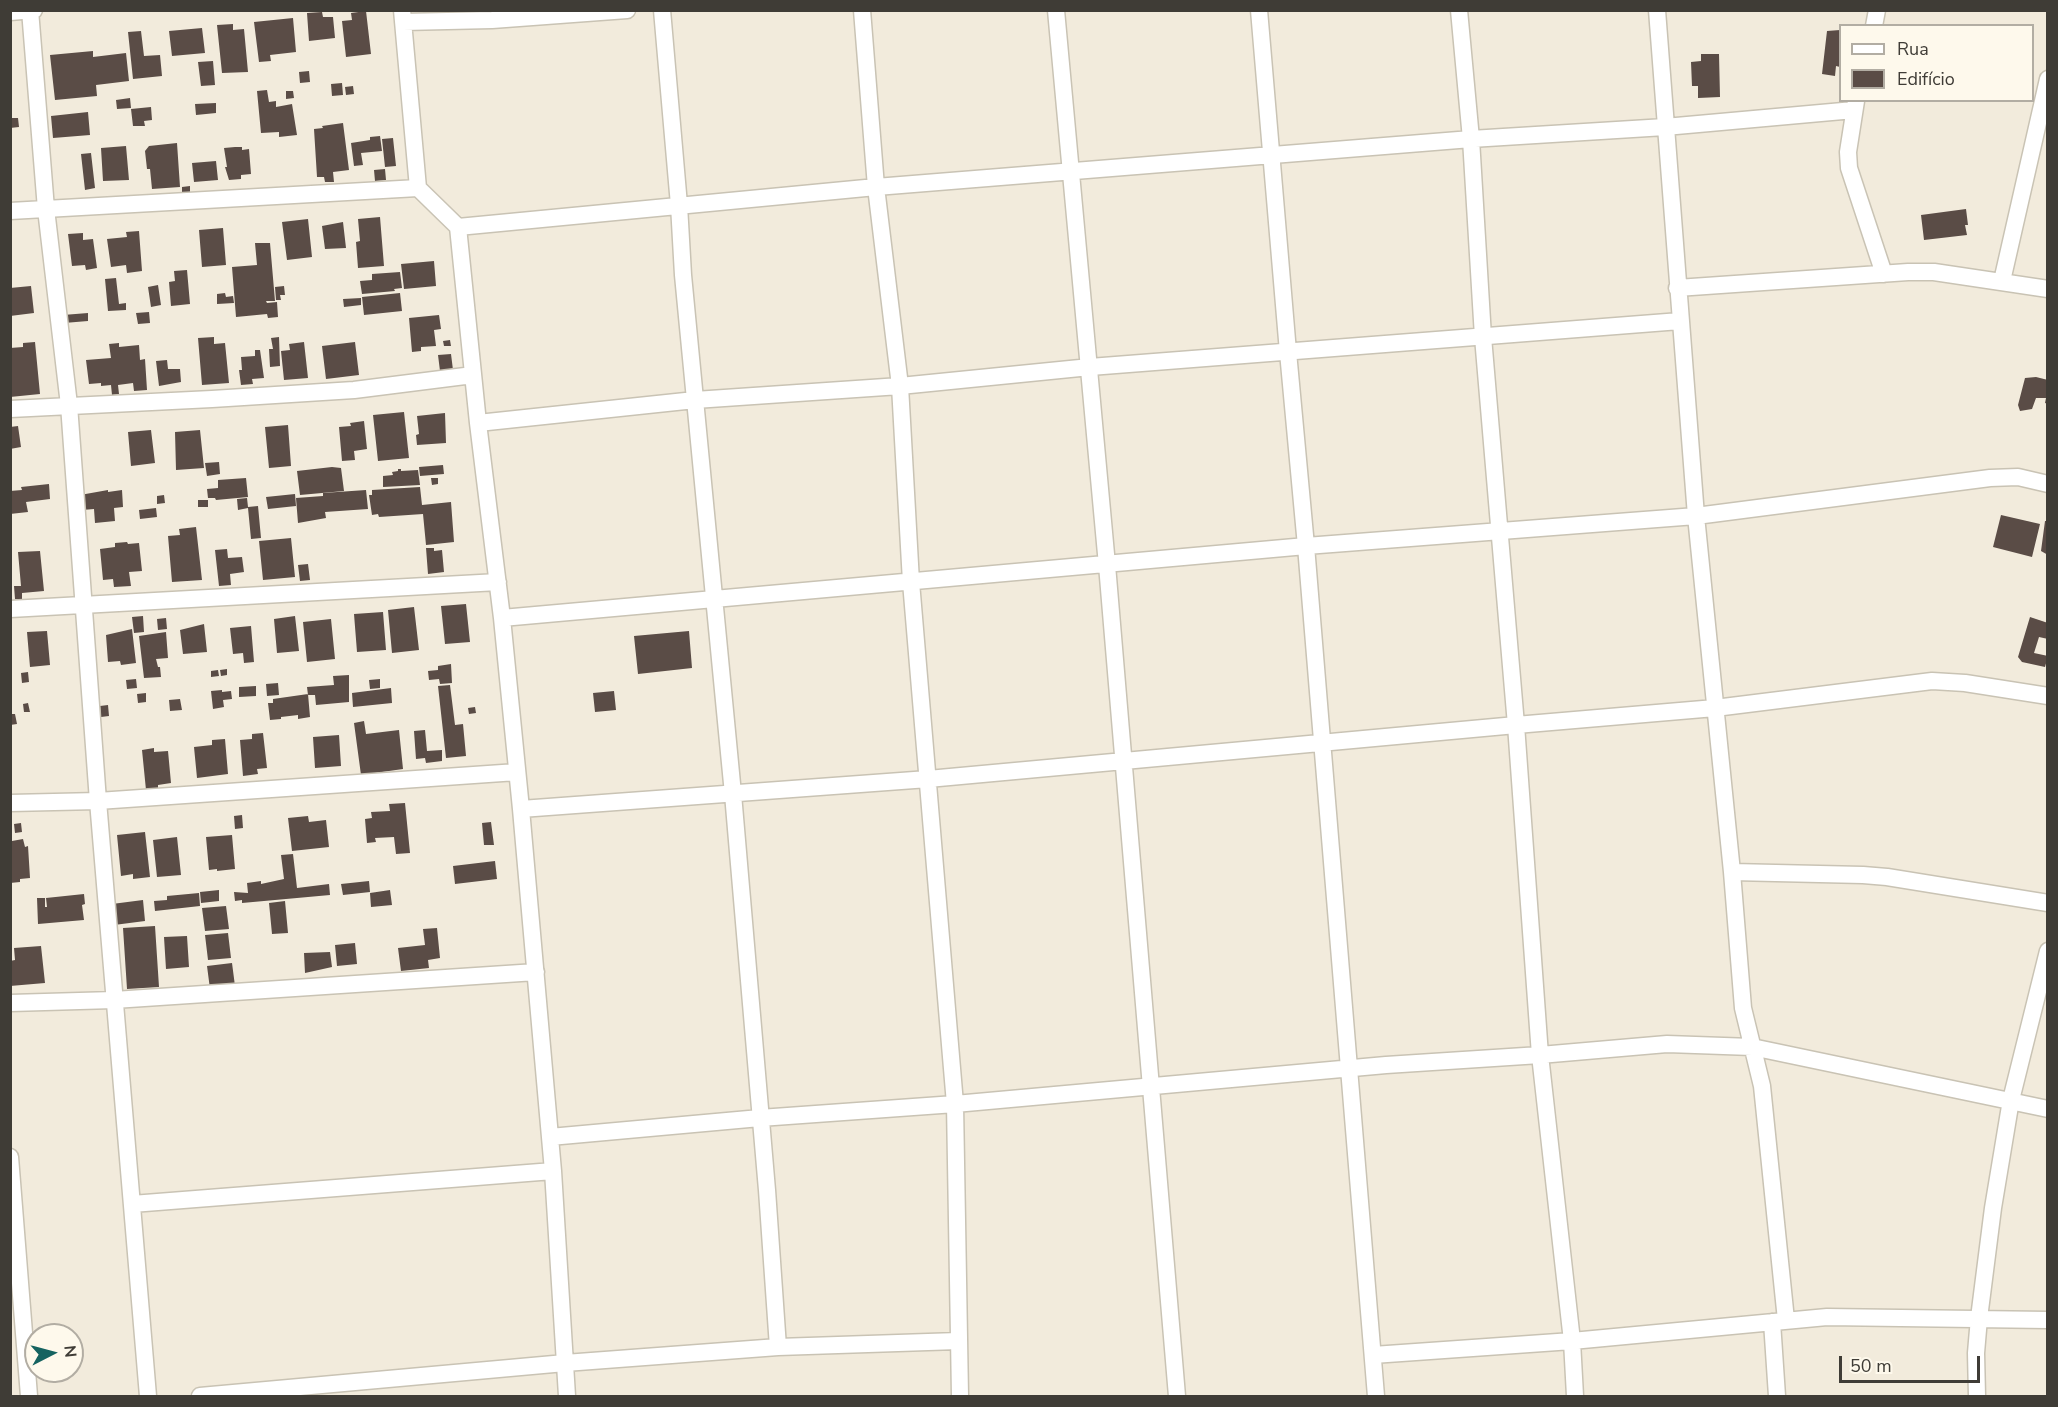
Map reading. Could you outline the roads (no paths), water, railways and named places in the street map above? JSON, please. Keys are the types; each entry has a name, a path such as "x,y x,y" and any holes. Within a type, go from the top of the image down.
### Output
{"street":[{"path":"567,1396 553,1172 521,809 498,582 477,423 458,227 418,188 402,16 492,20 627,10"},
{"path":"662,10 683,275 733,794 778,1347"},
{"path":"861,10 876,187 900,386 911,582 955,1104 960,1396"},
{"path":"1056,10 1090,367 1177,1396"},
{"path":"1259,10 1376,1396"},
{"path":"1460,10 1471,140 1483,337 1501,531 1540,1055 1572,1341 1575,1396"},
{"path":"1657,10 1696,516 1732,872 1743,1008 1762,1086 1779,1321 1777,1396"},
{"path":"10,12 31,11 46,209 69,405 98,801 148,1396"},
{"path":"2002,281 2048,79"},
{"path":"458,227 876,187 1271,155 1665,127 1855,105 1848,152 1849,168 1884,274"},
{"path":"10,211 418,188"},
{"path":"1677,288 1934,272 2048,289"},
{"path":"477,423 695,400 900,386 1090,367 1680,321"},
{"path":"10,409 354,390 473,375"},
{"path":"502,618 1306,546 1696,516 1990,478 2018,477 2048,484"},
{"path":"10,609 498,582"},
{"path":"521,809 928,779 1715,708 1932,681 1965,683 2048,696"},
{"path":"10,803 98,801 517,772"},
{"path":"1732,872 1879,876 2048,903"},
{"path":"1977,1396 1976,1353 1993,1208 2011,1100 2048,951"},
{"path":"10,1003 114,1000 536,972"},
{"path":"550,1137 760,1118 955,1104 1386,1065 1667,1044 1752,1047 2048,1109"},
{"path":"10,1157 29,1396"},
{"path":"132,1204 553,1172"},
{"path":"1373,1355 1572,1341 1827,1317 2048,1320"},
{"path":"200,1396 565,1363 778,1347 958,1341"}]}
